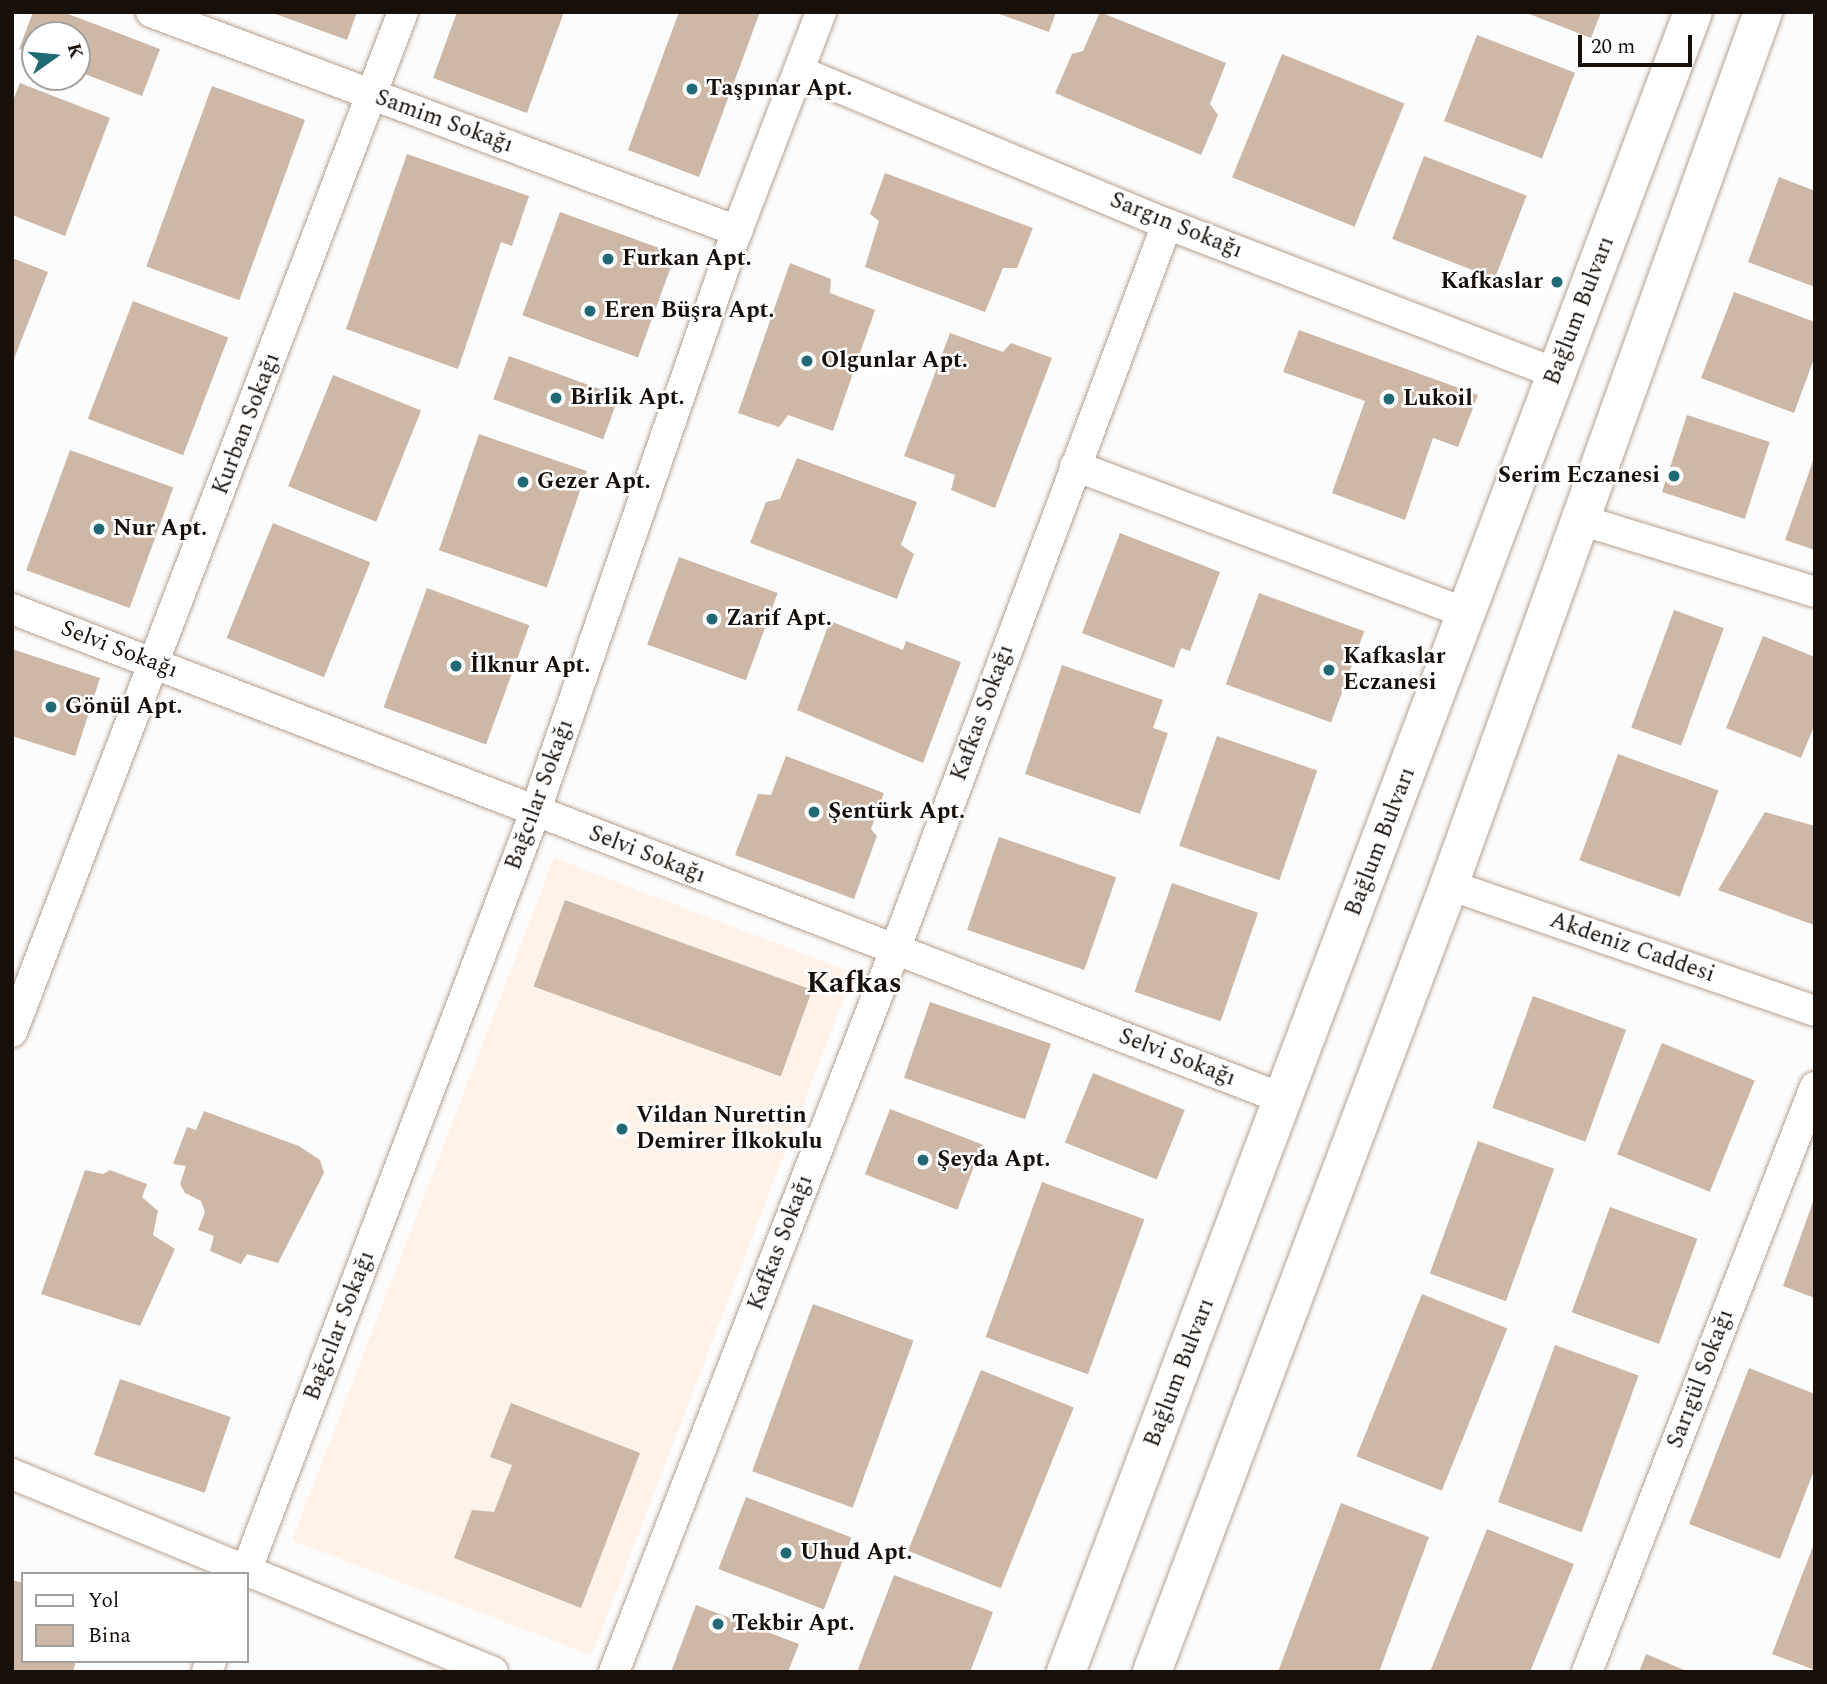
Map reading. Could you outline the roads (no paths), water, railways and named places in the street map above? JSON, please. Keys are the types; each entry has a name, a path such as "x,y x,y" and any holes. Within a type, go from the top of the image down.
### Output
{"main road":[{"name":"Bağlum Bulvarı","path":"1066,1672 1693,12"},
{"path":"1152,1672 1449,885 1763,12"}],"street":[{"name":"Samim Sokağı","path":"151,12 737,231"},
{"name":"Kurban Sokağı","path":"12,1032 156,664 403,12"},
{"name":"Bağcılar Sokağı","path":"246,1572 535,813 737,231 821,12"},
{"name":"Sargın Sokağı","path":"799,71 1167,224 1556,373"},
{"name":"Kafkas Sokağı","path":"614,1672 895,950 1167,224"},
{"path":"1075,466 1467,613"},
{"path":"1581,520 1815,592"},
{"name":"Selvi Sokağı","path":"12,609 535,813 1284,1099"},
{"name":"Akdeniz Caddesi","path":"1449,885 1815,1011"},
{"name":"Sarıgül Sokağı","path":"1587,1672 1815,1087"},
{"path":"12,1474 246,1572"},
{"path":"248,1573 493,1672"}],"place":[{"name":"Taşpınar Apt.","path":"692,89"},
{"name":"Furkan Apt.","path":"608,259"},
{"name":"Kafkaslar","path":"1557,282"},
{"name":"Eren Büşra Apt.","path":"590,311"},
{"name":"Olgunlar Apt.","path":"807,361"},
{"name":"Birlik Apt.","path":"556,398"},
{"name":"Lukoil","path":"1389,399"},
{"name":"Serim Eczanesi","path":"1674,476"},
{"name":"Gezer Apt.","path":"523,482"},
{"name":"Nur Apt.","path":"99,529"},
{"name":"Zarif Apt.","path":"712,619"},
{"name":"İlknur Apt.","path":"456,666"},
{"name":"Kafkaslar Eczanesi","path":"1329,670"},
{"name":"Gönül Apt.","path":"51,707"},
{"name":"Şentürk Apt.","path":"814,812"},
{"name":"Vildan Nurettin Demirer İlkokulu","path":"622,1129"},
{"name":"Şeyda Apt.","path":"923,1160"},
{"name":"Uhud Apt.","path":"786,1553"},
{"name":"Tekbir Apt.","path":"718,1624"}],"district":[{"name":"Kafkas","path":"854,983"}]}
